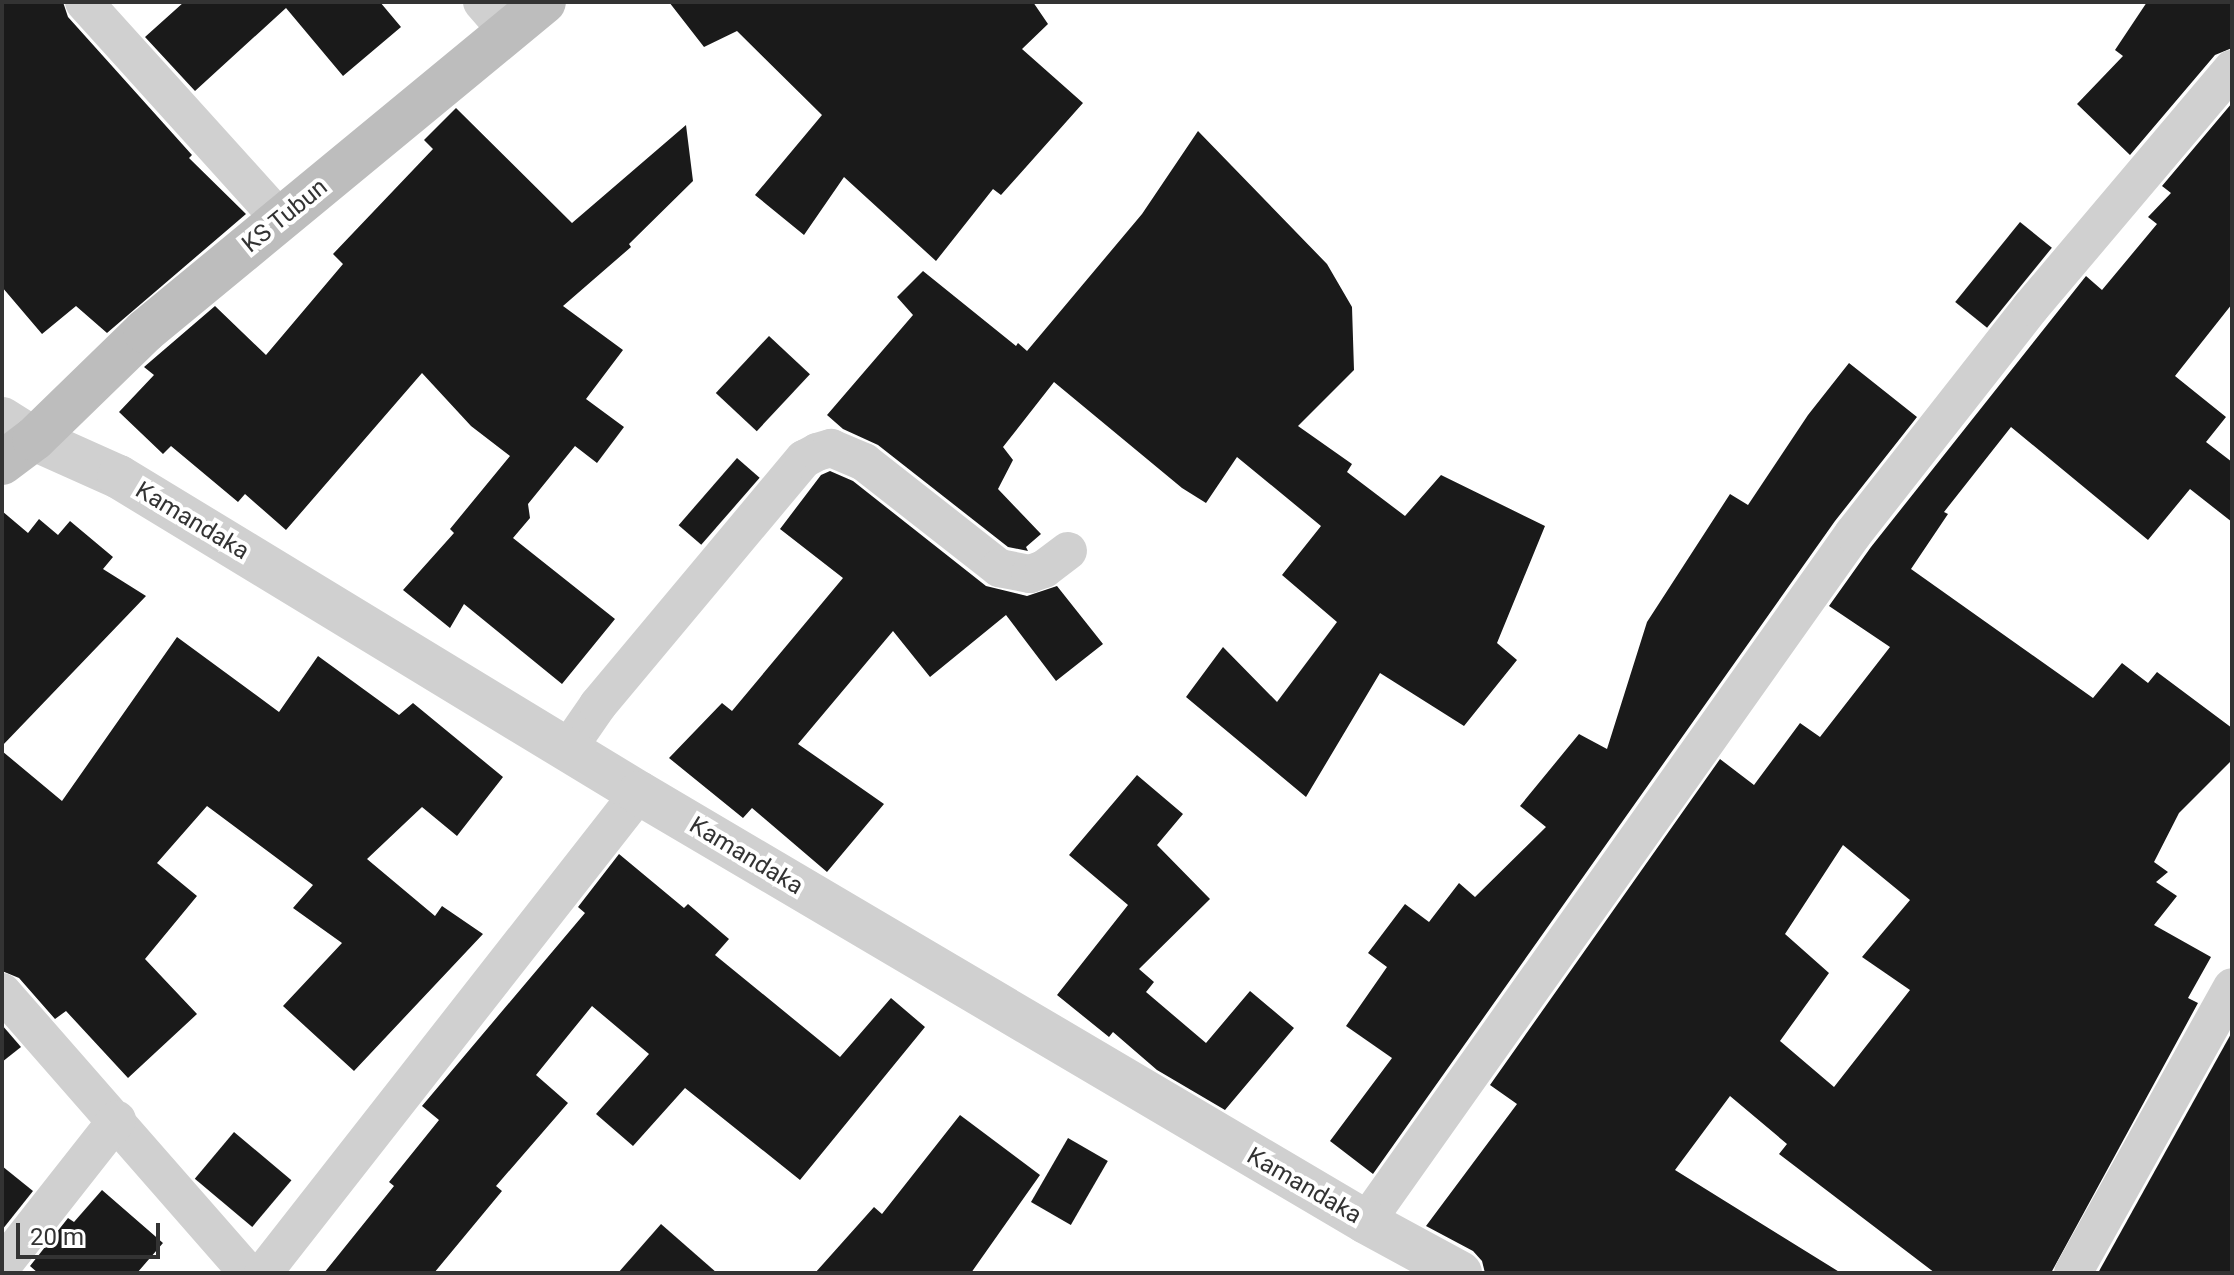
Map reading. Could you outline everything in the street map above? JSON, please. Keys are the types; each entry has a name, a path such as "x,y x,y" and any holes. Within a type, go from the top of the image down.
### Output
{"main road":[{"name":"KS Tubun","path":"13,440 281,220 495,18 544,2"}],"street":[{"path":"84,2 281,220"},
{"path":"1366,1222 1853,534 2031,307 2232,69"},
{"name":"Kamandaka","path":"13,440 119,477 639,793 1366,1222 1460,1273"},
{"path":"567,750 595,708 745,529 804,459 817,452 831,448 864,462 999,568 1030,574 1044,569 1068,551"},
{"path":"263,1273 639,793"},
{"path":"2073,1273 2232,987"},
{"path":"2,992 248,1273"},
{"path":"2,1266 117,1120"}],"building":[{"path":"2,2 63,2 68,17 192,155 189,158 246,214 107,333 76,306 42,334 2,287"},
{"path":"184,2 380,2 401,27 343,76 286,8 195,91 145,37"},
{"path":"669,2 1033,2 1048,24 1022,49 1083,103 1001,195 993,189 936,261 844,177 804,235 755,195 822,115 737,31 704,47"},
{"path":"2147,2 2232,2 2232,48 2215,55 2130,155 2077,104 2123,56 2115,50"},
{"path":"2232,103 2232,304 2175,376 2226,417 2206,442 2232,462 2232,522 2190,489 2148,540 2011,427 1944,512 1948,514 1911,569 2093,698 2122,663 2148,683 2157,672 2232,728 2232,760 2179,813 2154,862 2168,872 2156,882 2177,896 2154,925 2211,957 2188,998 2198,1003 2051,1273 1935,1273 1779,1154 1787,1144 1730,1096 1675,1170 1841,1273 1485,1273 1482,1261 1473,1251 1426,1226 1517,1104 1490,1085 1720,759 1754,785 1800,723 1820,737 1890,647 1829,606 1871,547 2086,276 2102,290 2157,224 2148,217 2171,193 2162,186","holes":["1843,845 1910,900 1862,957 1910,990 1834,1087 1780,1041 1829,973 1785,934"]},
{"path":"456,108 572,223 686,125 693,181 629,244 631,247 563,306 623,350 586,399 624,427 597,463 575,446 528,504 530,518 513,538 615,619 562,684 464,604 450,628 403,590 454,533 450,529 510,456 471,426 422,373 286,530 245,494 238,502 171,446 163,454 119,412 154,375 144,367 215,306 266,355 343,264 333,254 433,149 424,140"},
{"path":"1198,131 1327,264 1352,307 1354,370 1298,426 1352,464 1347,472 1405,516 1441,475 1545,526 1497,643 1517,660 1464,726 1380,673 1306,797 1186,697 1223,647 1277,702 1337,622 1282,575 1321,526 1237,457 1206,503 1182,488 1054,382 1003,447 1013,460 998,489 1041,534 1026,547 1028,551 1008,547 878,445 843,429 827,415 913,315 897,297 923,271 1016,346 1018,343 1027,351 1142,214"},
{"path":"2020,222 2052,248 1987,328 1955,302"},
{"path":"769,336 810,374 757,431 716,393"},
{"path":"1849,363 1917,417 1835,521 1373,1174 1330,1141 1392,1058 1346,1026 1387,967 1368,953 1405,904 1429,922 1459,883 1475,897 1546,827 1520,806 1579,734 1607,749 1647,622 1730,494 1748,505 1808,415"},
{"path":"737,458 760,478 701,545 679,525"},
{"path":"830,471 853,481 986,586 1027,596 1057,586 1103,644 1056,681 1006,615 930,677 893,631 798,744 884,804 827,872 752,808 743,818 669,758 722,703 732,711 843,578 780,529 821,475"},
{"path":"2,511 28,533 39,519 58,535 70,521 113,557 103,569 146,596 2,746"},
{"path":"177,637 279,712 318,656 399,715 413,703 503,777 457,836 422,807 367,859 435,916 442,906 483,934 354,1071 283,1006 342,943 293,908 313,885 207,806 157,863 197,896 145,959 197,1014 128,1078 66,1011 55,1019 19,978 2,971 2,751 62,801"},
{"path":"1137,775 1183,814 1157,845 1210,899 1139,969 1154,982 1146,992 1206,1043 1250,991 1294,1028 1225,1110 1157,1070 1113,1032 1109,1037 1057,995 1128,905 1069,855"},
{"path":"619,854 684,908 688,904 729,939 715,955 840,1057 891,998 925,1027 800,1180 685,1088 633,1146 596,1114 649,1054 592,1006 536,1075 568,1103 496,1186 502,1191 434,1273 324,1273 394,1186 389,1182 439,1120 422,1106 585,913 578,907"},
{"path":"2,1025 21,1047 2,1062"},
{"path":"2232,1032 2232,1273 2098,1273"},
{"path":"960,1115 1040,1175 971,1273 815,1273 874,1207 882,1214"},
{"path":"234,1132 291,1180 252,1227 195,1179"},
{"path":"1068,1138 1108,1161 1071,1225 1031,1202"},
{"path":"2,1166 33,1191 2,1230"},
{"path":"102,1190 163,1243 137,1273 38,1273 30,1266 68,1218 74,1222"},
{"path":"661,1224 717,1273 618,1273"}]}
